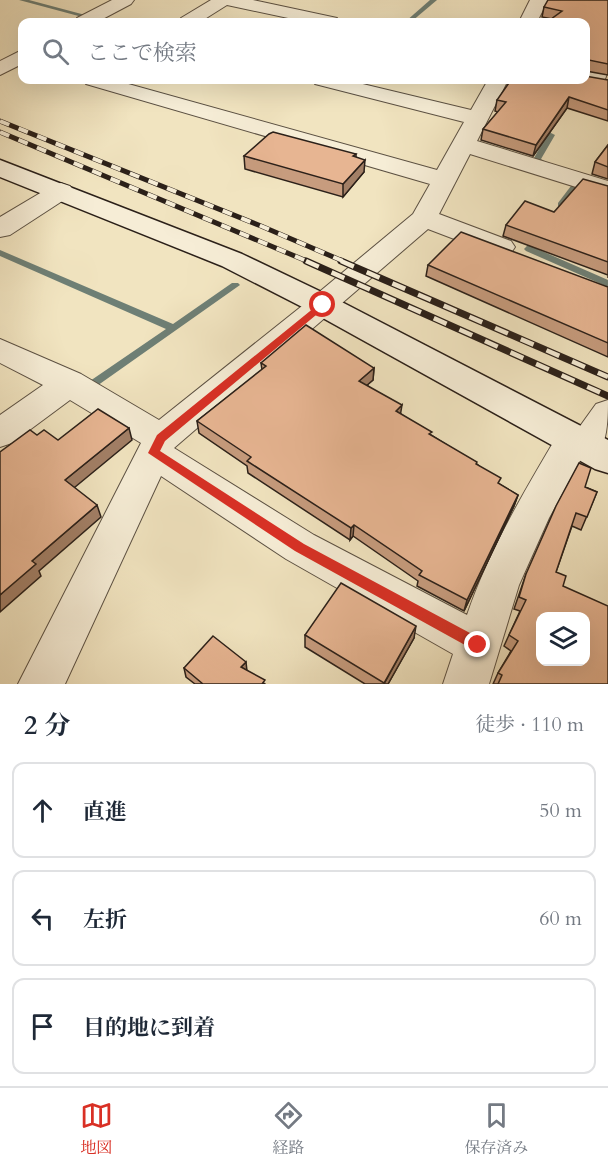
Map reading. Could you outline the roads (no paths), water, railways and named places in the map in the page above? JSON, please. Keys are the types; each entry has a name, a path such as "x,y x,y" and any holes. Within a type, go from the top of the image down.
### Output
{"street":[{"path":"91,18 125,0"},
{"path":"194,18 223,0"},
{"path":"228,0 311,18"},
{"path":"530,18 539,0"},
{"path":"0,69 16,57"},
{"path":"596,80 608,62"},
{"path":"110,84 444,180"},
{"path":"340,84 479,114"},
{"path":"372,84 479,114"},
{"path":"41,684 158,445 424,218 496,84"},
{"path":"463,144 608,189"},
{"path":"0,168 232,260 323,305 589,448"},
{"path":"0,229 61,191"},
{"path":"424,218 521,255"},
{"path":"0,350 69,383 300,547 478,645"},
{"path":"0,433 69,383"},
{"path":"466,684 498,585 533,511 589,448 608,413"}],"waterway":[{"path":"22,0 86,16"},
{"path":"413,18 434,0"},
{"path":"534,131 551,135 537,160 547,166"},
{"path":"561,205 577,184"},
{"path":"540,235 529,249 608,284"},
{"path":"0,253 174,328"},
{"path":"174,328 235,285"},
{"path":"94,384 174,328"}],"railway":[{"path":"0,121 345,262"},
{"path":"0,132 309,262"},
{"path":"306,261 608,396"},
{"path":"341,261 608,377"}]}
